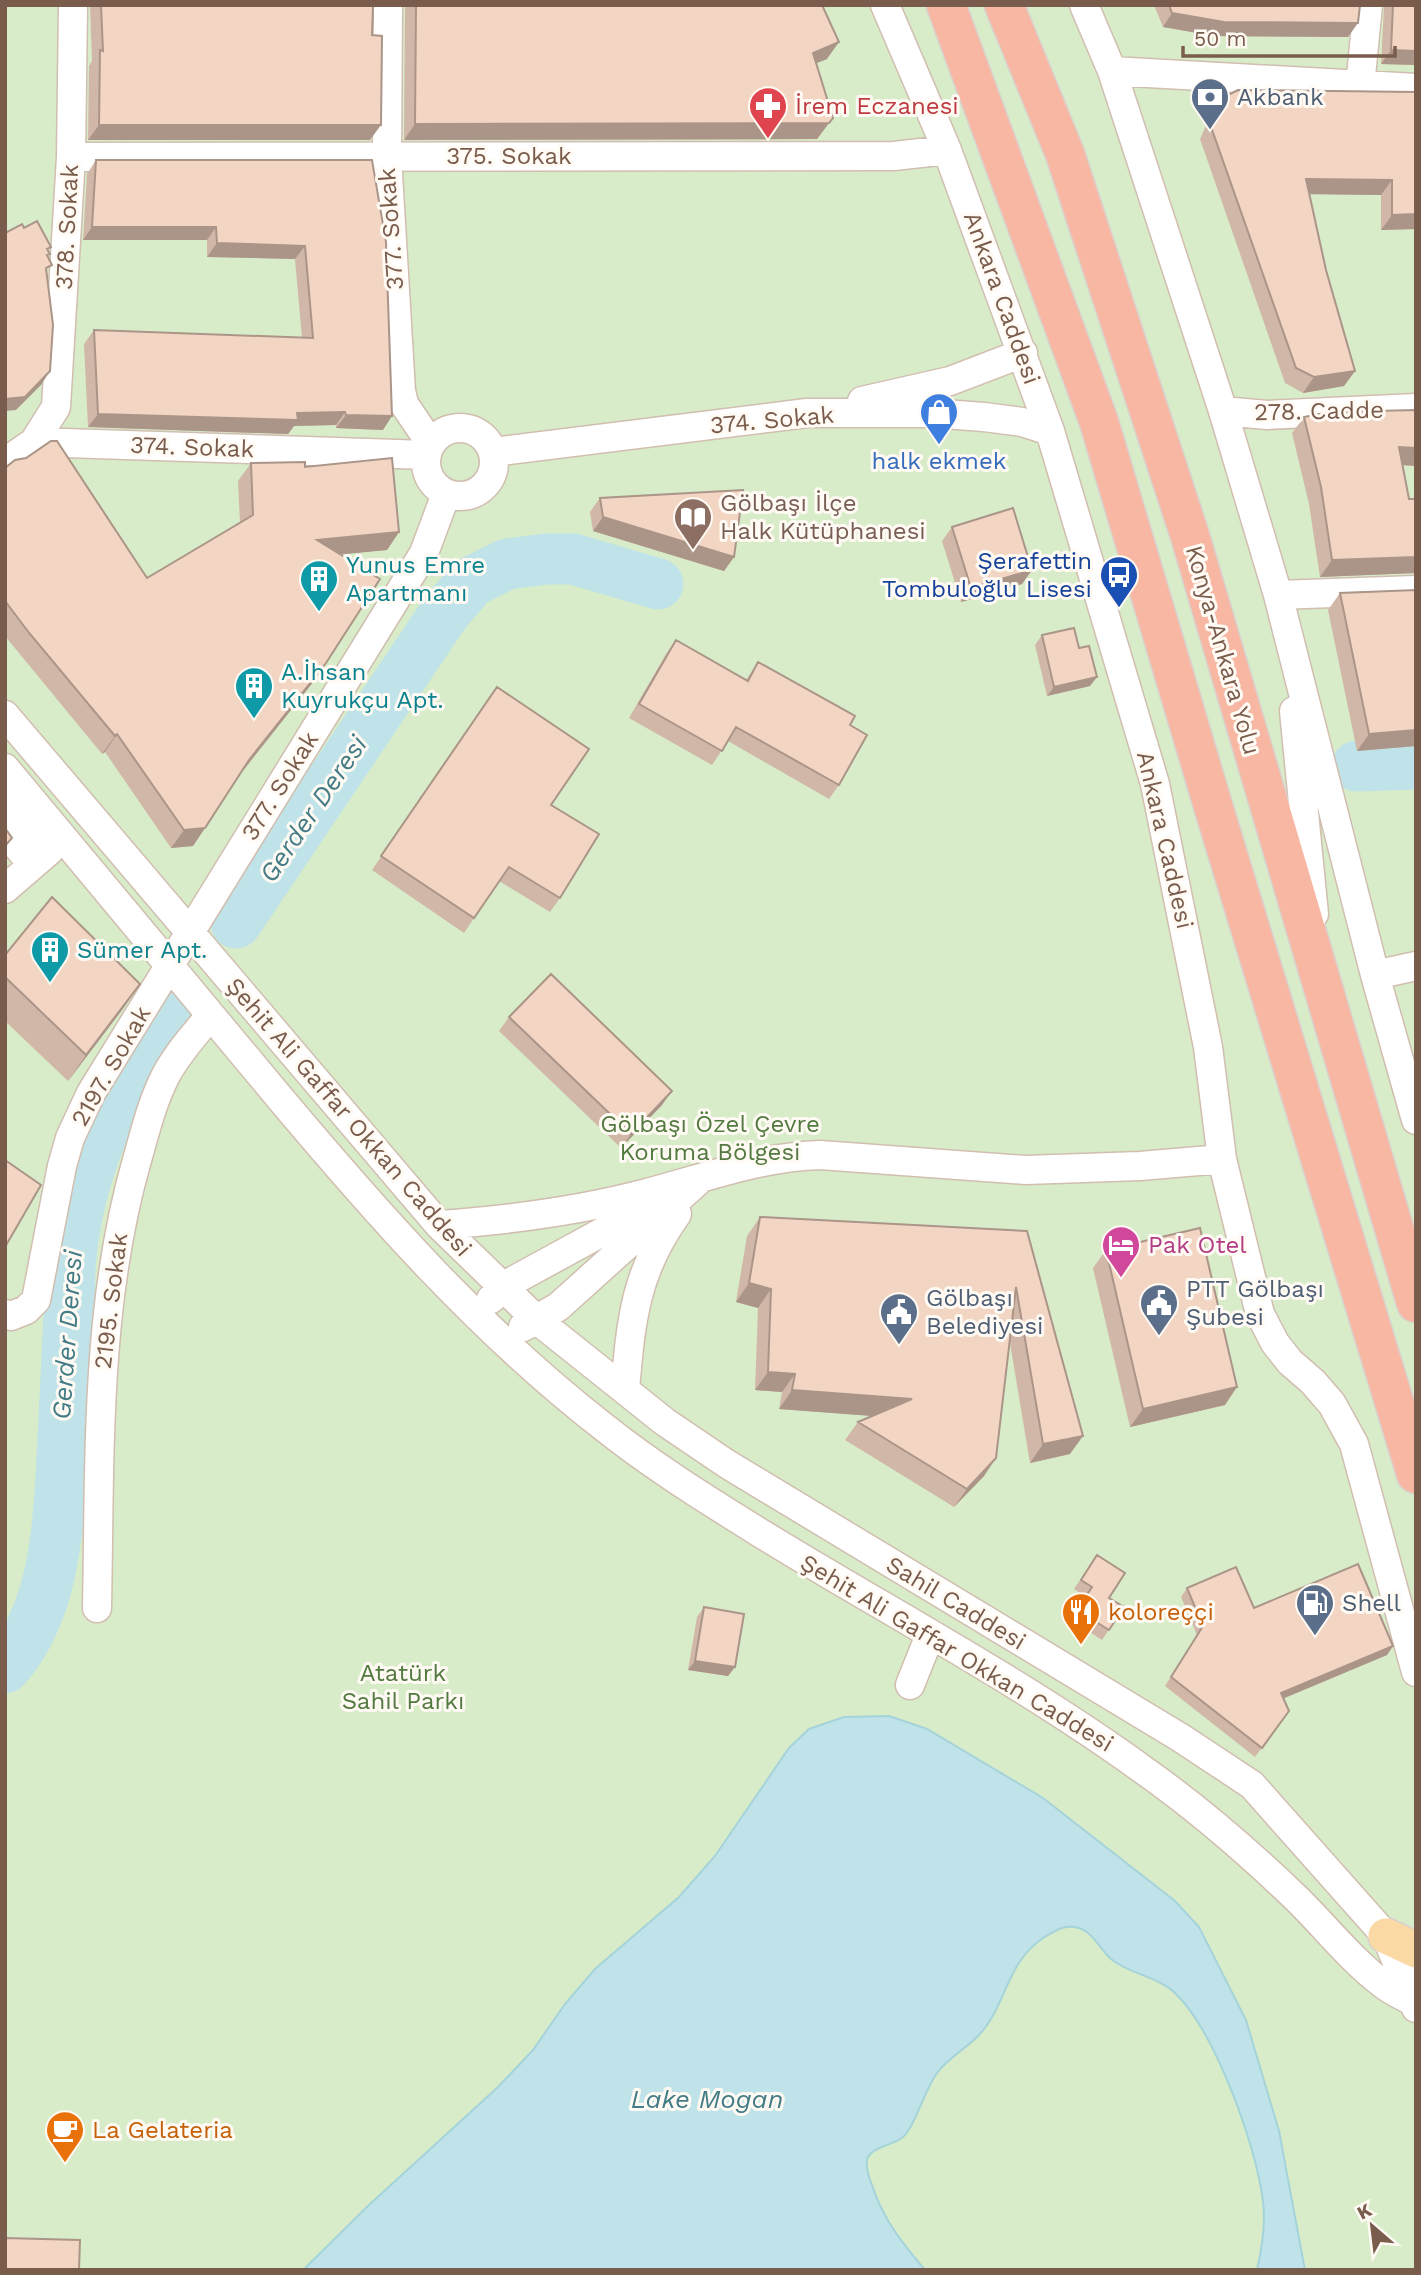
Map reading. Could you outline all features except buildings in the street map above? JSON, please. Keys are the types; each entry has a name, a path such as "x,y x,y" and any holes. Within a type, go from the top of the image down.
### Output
{"highway":[{"path":"946,5 1099,422 1416,1474"},
{"name":"Konya-Ankara Yolu","path":"1004,5 1065,154 1155,424 1416,1303"}],"street":[{"name":"378. Sokak","path":"34,442 55,407 71,157 73,5"},
{"name":"377. Sokak","path":"388,5 387,157 401,391 404,404 429,449"},
{"name":"Ankara Caddesi","path":"886,5 947,150 1050,431 1155,784 1208,1047 1222,1159 1260,1314 1275,1343 1290,1362 1332,1404 1354,1444 1416,1672"},
{"path":"1084,5 1112,71 1223,411 1281,607 1375,975 1416,1120"},
{"path":"1360,86 1368,5"},
{"path":"1112,71 1416,88"},
{"name":"375. Sokak","path":"71,157 894,156 947,150"},
{"path":"807,413 917,390 979,371 1023,353"},
{"name":"278. Cadde","path":"1223,411 1268,415 1416,408"},
{"name":"374. Sokak","path":"493,452 807,413 930,413 984,417 1022,422 1050,431"},
{"path":"459,427 470,429 489,442 493,452 495,464 487,484 467,496 446,494 435,486 428,475 426,465 429,449 438,436 448,430 459,427"},
{"path":"5,462 34,442"},
{"name":"374. Sokak","path":"34,442 429,449"},
{"name":"377. Sokak","path":"169,966 424,553 446,494"},
{"path":"1281,607 1416,590"},
{"path":"1281,607 1321,979"},
{"name":"Şehit Ali Gaffar Okkan Caddesi","path":"5,715 439,1224 537,1320 625,1390"},
{"name":"Şehit Ali Gaffar Okkan Caddesi","path":"5,768 322,1148 473,1313 598,1423 717,1506 1059,1712 1145,1770 1246,1853 1385,1986 1415,2004"},
{"path":"5,799 42,843 27,858 5,832"},
{"path":"5,889 65,838"},
{"name":"2197. Sokak","path":"5,1314 11,1316 26,1310 36,1300 70,1138 91,1093 169,966"},
{"path":"1375,975 1416,966"},
{"name":"2195. Sokak","path":"97,1608 103,1358 114,1253 151,1111 167,1074 210,1016"},
{"path":"439,1224 567,1210 647,1193 759,1161 810,1155 1026,1170 1127,1167 1222,1159"},
{"path":"473,1313 486,1308 496,1281 703,1177"},
{"path":"473,1313 502,1328 522,1327 537,1320 558,1307 703,1177"},
{"path":"625,1390 630,1332 647,1263 659,1238 703,1177"},
{"name":"Sahil Caddesi","path":"625,1390 665,1422 727,1464 1181,1738 1252,1785 1401,1943 1415,2004"},
{"path":"910,1685 930,1635"}],"green space":[{"name":"Gölbaşı Özel Çevre Koruma Bölgesi","path":"5,5 1416,5 1416,2270 5,2270"}],"water":[{"name":"Lake Mogan","path":"889,1716 927,1729 1043,1798 1175,1901 1199,1927 1246,2020 1279,2131 1305,2270 1257,2270 1264,2210 1259,2179 1232,2092 1219,2062 1191,2012 1169,1988 1118,1964 1082,1929 1067,1927 1043,1938 1021,1959 989,2022 975,2039 937,2073 907,2133 872,2152 867,2160 870,2179 882,2209 901,2240 925,2270 303,2270 369,2205 498,2087 533,2050 565,2004 595,1969 679,1897 715,1856 789,1748 809,1729 844,1717"}],"waterway":[{"name":"Gerder Deresi","path":"236,923 444,614 471,582 507,564 573,559 658,584"},
{"name":"Gerder Deresi","path":"1357,766 1416,764"},
{"name":"Gerder Deresi","path":"5,1668 22,1646 34,1621 51,1568 62,1457 70,1263 83,1190 105,1128 119,1098 152,1040 171,1013"}],"place":[{"name":"Akbank","path":"1210,131"},
{"name":"İrem Eczanesi","path":"768,140"},
{"name":"halk ekmek","path":"939,446"},
{"name":"Gölbaşı İlçe Halk Kütüphanesi","path":"693,551"},
{"name":"Şerafettin Tombuloğlu Lisesi","path":"1119,609"},
{"name":"Yunus Emre Apartmanı","path":"319,613"},
{"name":"A.İhsan Kuyrukçu Apt.","path":"254,720"},
{"name":"Sümer Apt.","path":"50,984"},
{"name":"Pak Otel","path":"1121,1279"},
{"name":"PTT Gölbaşı Şubesi","path":"1159,1337"},
{"name":"Gölbaşı Belediyesi","path":"899,1346"},
{"name":"Shell","path":"1315,1637"},
{"name":"koloreççi","path":"1081,1646"},
{"name":"La Gelateria","path":"65,2164"}],"park label":[{"name":"Atatürk Sahil Parkı","path":"403,1687"}]}
